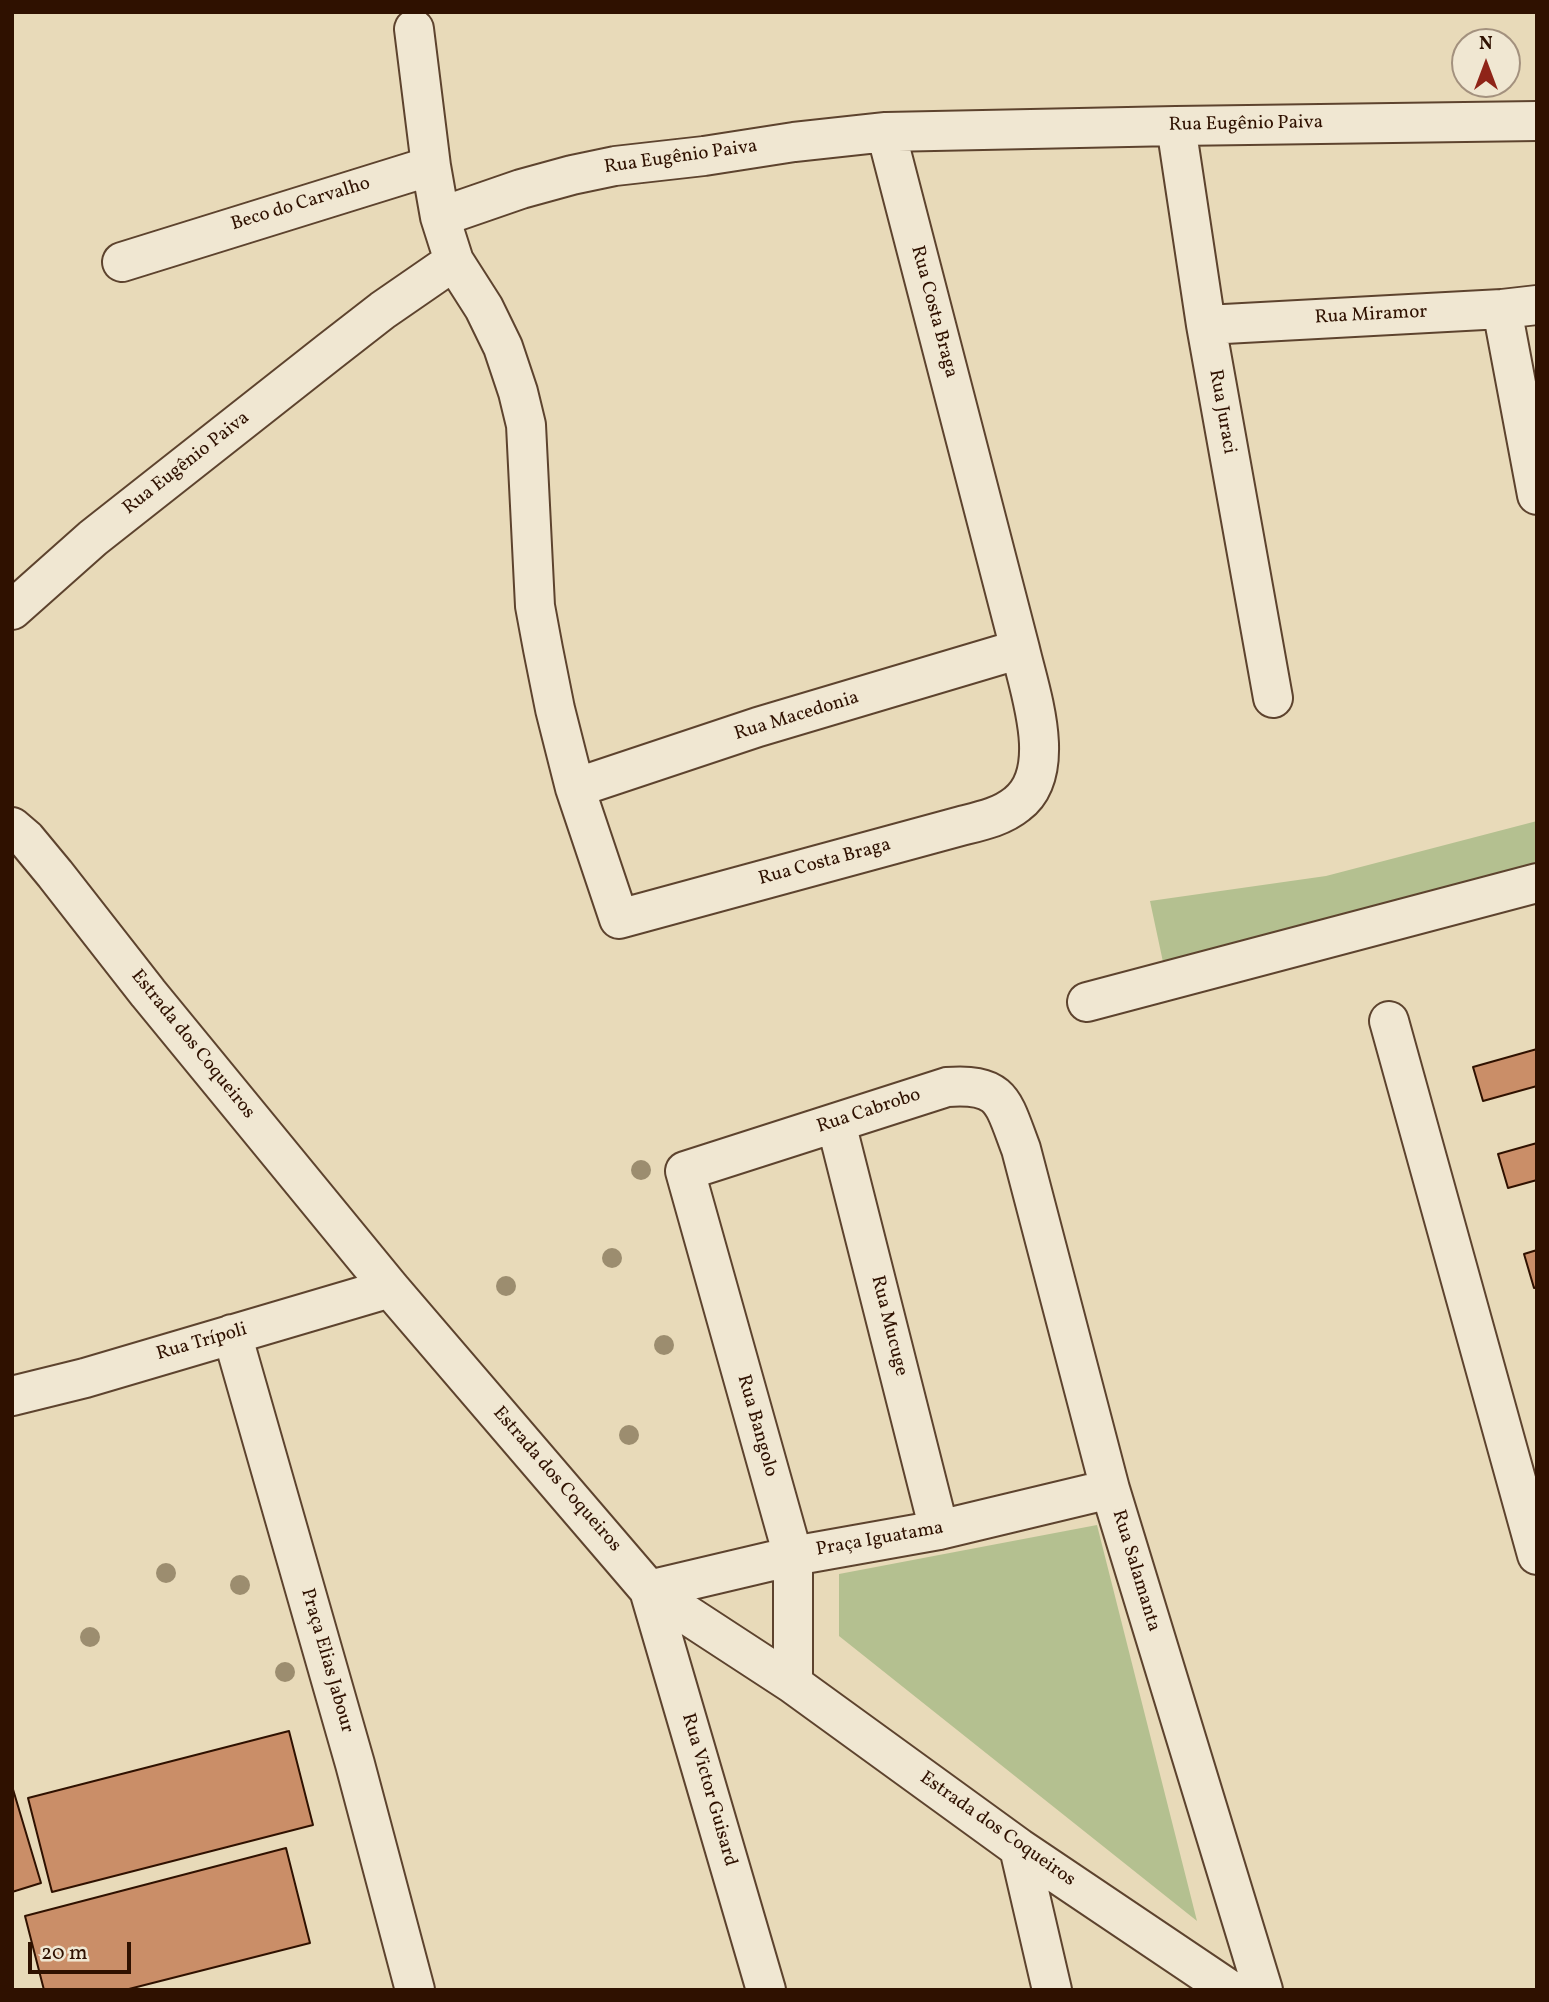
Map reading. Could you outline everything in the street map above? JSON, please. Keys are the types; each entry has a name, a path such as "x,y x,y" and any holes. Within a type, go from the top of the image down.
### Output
{"street":[{"path":"414,29 431,166 440,217 454,261"},
{"name":"Rua Eugênio Paiva","path":"440,217 521,189 615,166 886,132 1537,121"},
{"name":"Rua Juraci","path":"1176,126 1206,325 1273,698"},
{"name":"Rua Costa Braga","path":"454,261 484,308 503,347 518,392 526,425 535,606 555,709 575,788 619,919 1000,815 1019,803 1033,783 1038,766 1039,735 1020,649 886,132"},
{"name":"Beco do Carvalho","path":"122,262 431,166"},
{"name":"Rua Eugênio Paiva","path":"12,610 103,530 383,310 454,261"},
{"path":"1520,307 1537,495"},
{"name":"Rua Miramor","path":"1206,325 1520,307"},
{"name":"Rua Macedonia","path":"575,788 758,727 1020,649"},
{"name":"Estrada dos Coqueiros","path":"12,827 26,839 148,993 390,1288 649,1590 793,1684 1019,1848 1230,1990"},
{"path":"1087,1002 1537,883"},
{"path":"1389,1021 1537,1555"},
{"name":"Rua Cabrobo","path":"685,1171 947,1087 981,1087 991,1093 1004,1104 1021,1149"},
{"name":"Rua Mucuge","path":"836,1123 939,1530"},
{"name":"Rua Salamanta","path":"1021,1149 1110,1489 1263,1990"},
{"name":"Rua Bangolo","path":"685,1171 793,1556 793,1684"},
{"name":"Rua Trípoli","path":"12,1396 85,1378 390,1288"},
{"name":"Praça Elias Jabour","path":"232,1334 355,1764 415,1990"},
{"name":"Praça Iguatama","path":"649,1590 793,1556 939,1530 1110,1489"},
{"name":"Rua Victor Guisard","path":"649,1590 766,1990"},
{"path":"1019,1848 1052,1990"}],"green space":[{"path":"1537,821 1537,862 1163,962 1150,901 1326,876"},
{"path":"1097,1525 1197,1921 839,1636 839,1574"}],"building":[{"path":"1537,1049 1537,1086 1483,1101 1473,1067"},
{"path":"1537,1143 1537,1180 1508,1188 1498,1154"},
{"path":"1537,1250 1537,1287 1534,1288 1524,1254"},
{"path":"289,1731 313,1825 52,1892 28,1798"},
{"path":"12,1786 41,1883 12,1892"},
{"path":"286,1848 310,1943 125,1990 44,1990 25,1916"}]}
